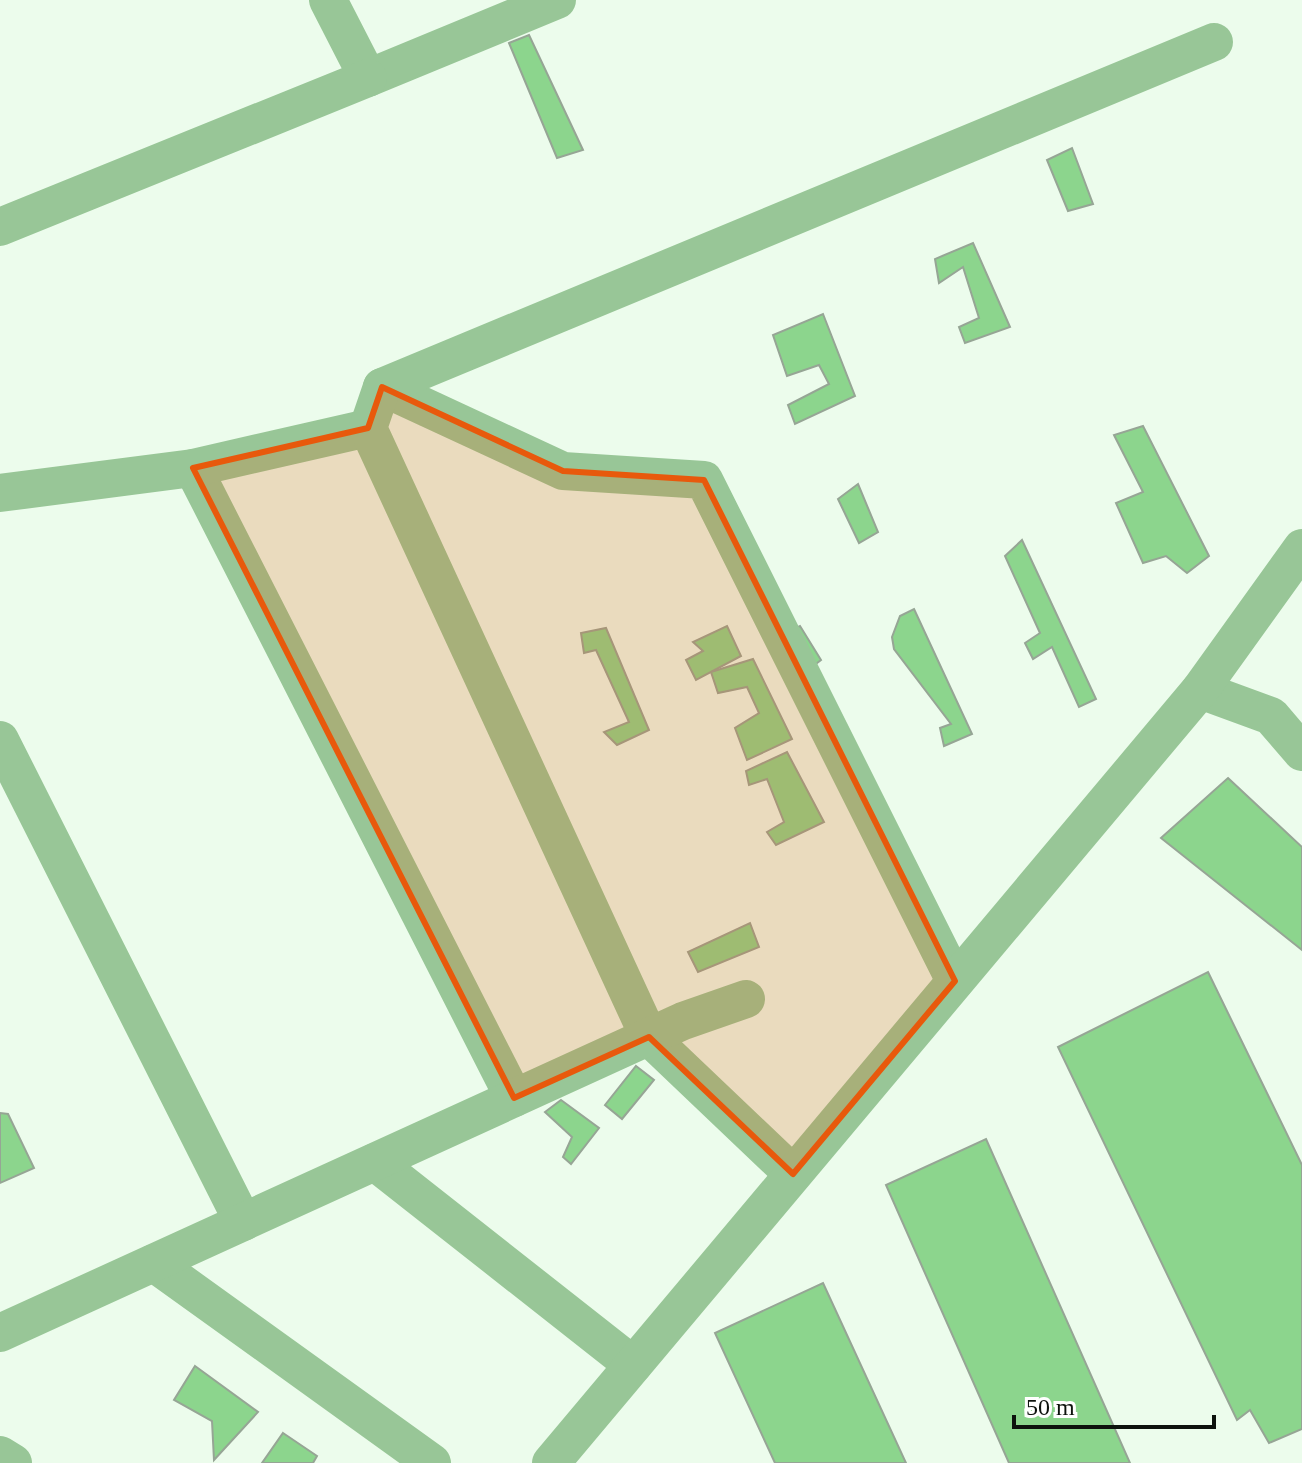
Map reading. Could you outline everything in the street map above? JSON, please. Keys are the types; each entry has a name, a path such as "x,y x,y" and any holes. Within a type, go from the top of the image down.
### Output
{"street":[{"path":"328,0 368,78"},
{"path":"0,227 557,0"},
{"path":"793,1174 649,1037 368,428 382,387 1214,42"},
{"path":"382,387 563,471 704,480 955,981"},
{"path":"0,493 193,468 368,428"},
{"path":"193,468 514,1098"},
{"path":"551,1463 1200,690 1302,548"},
{"path":"1200,690 1271,716 1302,752"},
{"path":"0,740 243,1222"},
{"path":"0,1333 649,1037 746,999"},
{"path":"375,1162 633,1365"},
{"path":"154,1263 432,1463"},
{"path":"0,1455 13,1463"}],"highlighted area":[{"path":"382,387 563,471 704,480 955,981 793,1174 649,1037 514,1098 193,468 368,428"}],"building":[{"path":"529,35 583,150 557,158 509,43"},
{"path":"1072,148 1093,204 1068,211 1047,160"},
{"path":"973,243 1010,327 965,343 959,327 979,318 963,267 939,283 935,259"},
{"path":"823,314 855,396 795,424 788,405 829,384 819,365 787,376 773,335"},
{"path":"1143,426 1209,556 1187,573 1166,556 1143,563 1116,503 1143,492 1114,435"},
{"path":"858,484 878,532 859,543 838,499"},
{"path":"1022,540 1096,699 1079,707 1052,647 1033,659 1025,643 1040,633 1005,556"},
{"path":"914,609 972,734 944,746 940,728 951,724 894,649 892,637 900,616"},
{"path":"727,626 741,656 696,680 686,660 703,651 693,642"},
{"path":"800,626 821,660 808,670 788,632"},
{"path":"606,628 649,730 617,745 604,732 629,722 596,650 584,653 581,633"},
{"path":"753,659 792,739 747,760 735,728 759,713 747,687 718,693 711,672"},
{"path":"787,752 824,822 776,845 767,832 784,822 767,779 749,785 746,771"},
{"path":"1228,778 1302,847 1302,950 1161,838"},
{"path":"750,923 759,947 698,972 688,952"},
{"path":"1208,972 1302,1165 1302,1429 1269,1443 1250,1410 1237,1420 1058,1047"},
{"path":"636,1066 654,1080 622,1119 605,1105"},
{"path":"561,1100 599,1128 571,1164 563,1157 572,1137 545,1112"},
{"path":"0,1113 8,1114 34,1168 0,1183"},
{"path":"986,1139 1130,1463 1009,1463 886,1185"},
{"path":"823,1283 906,1463 775,1463 715,1333"},
{"path":"195,1366 258,1412 214,1460 212,1421 174,1400"},
{"path":"283,1433 317,1456 313,1463 262,1463"}]}
